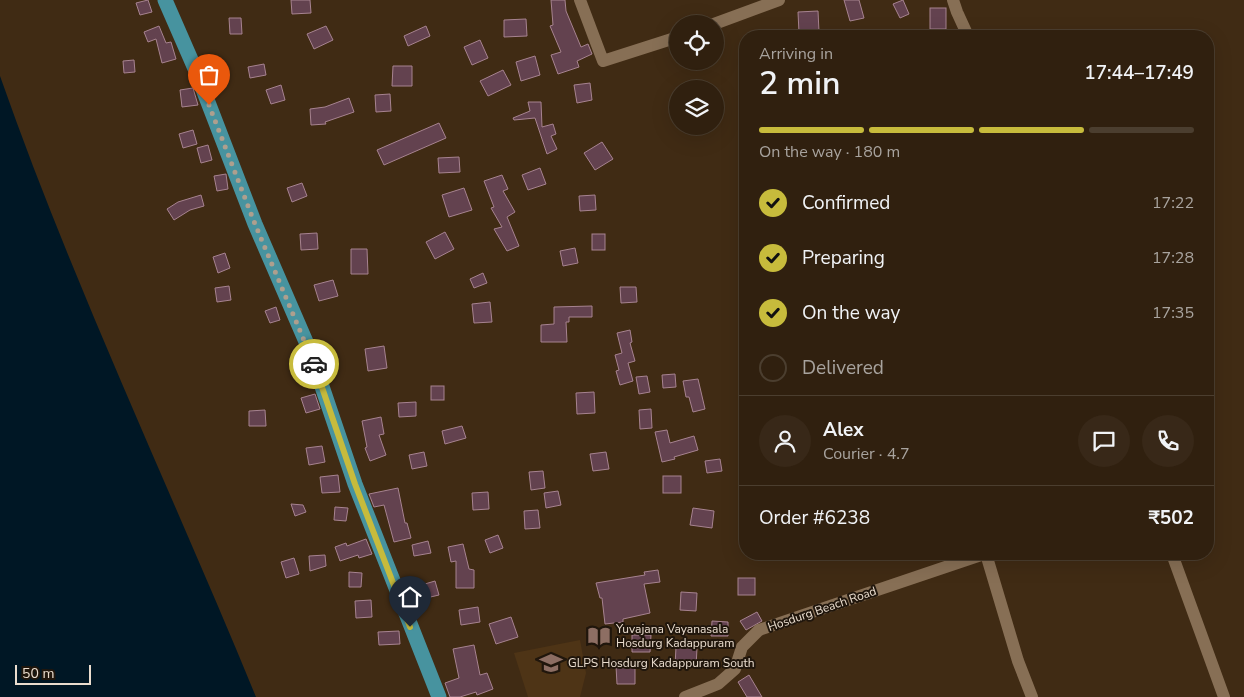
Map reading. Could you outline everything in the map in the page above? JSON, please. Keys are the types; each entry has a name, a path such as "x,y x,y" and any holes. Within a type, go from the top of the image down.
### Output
{"main road":[{"path":"165,0 196,71 255,224 310,351 355,484 439,697"}],"street":[{"path":"580,0 604,61 669,40"},
{"path":"724,20 779,0"},
{"path":"953,0 965,30"},
{"name":"Hosdurg Beach Road","path":"684,697 718,684 735,669 742,647 759,630 967,560"},
{"path":"987,560 1018,661 1032,697"},
{"path":"1174,560 1224,697"}],"shaded area":[{"name":"GLPS Hosdurg Kadappuram South","path":"580,640 586,673 580,697 528,697 514,653"}],"water":[{"path":"0,76 59,233 91,311 256,697 0,697"}],"building":[{"path":"148,0 152,12 140,15 136,3"},
{"path":"291,0 310,0 311,13 292,14"},
{"path":"551,0 565,0 566,11 581,47 588,44 592,54 577,61 579,67 558,74 551,55 561,52 550,26 553,25"},
{"path":"844,0 859,0 864,18 850,21"},
{"path":"903,0 909,14 900,18 893,4"},
{"path":"930,8 946,8 946,29 930,29"},
{"path":"818,11 819,30 799,30 798,12"},
{"path":"229,18 241,18 242,34 230,34"},
{"path":"526,19 527,36 504,37 504,20"},
{"path":"159,26 166,43 171,42 176,59 162,63 156,39 148,42 144,32"},
{"path":"326,26 333,40 314,49 307,34"},
{"path":"426,26 430,36 408,46 404,36"},
{"path":"480,40 488,58 472,65 464,47"},
{"path":"535,56 540,75 521,81 516,62"},
{"path":"134,60 135,72 124,73 123,61"},
{"path":"264,64 266,75 250,78 248,67"},
{"path":"393,66 412,66 412,86 392,86"},
{"path":"503,70 511,85 488,96 480,81"},
{"path":"590,83 592,100 577,103 574,85"},
{"path":"281,85 285,100 271,104 266,90"},
{"path":"193,88 198,105 182,107 180,90"},
{"path":"390,94 391,111 376,112 375,95"},
{"path":"349,98 354,112 325,122 326,124 311,125 310,109 325,107"},
{"path":"528,102 541,102 542,127 553,124 556,134 551,136 557,149 547,154 535,118 514,120 513,118 530,111"},
{"path":"439,123 446,138 384,165 377,150"},
{"path":"193,130 197,144 183,148 179,134"},
{"path":"602,142 613,159 595,170 584,153"},
{"path":"208,145 212,160 201,163 197,148"},
{"path":"459,157 460,172 439,173 438,158"},
{"path":"540,168 546,184 528,190 522,175"},
{"path":"226,174 228,189 217,191 214,176"},
{"path":"502,175 508,189 503,191 515,212 507,217 519,246 507,251 494,229 502,227 491,208 494,207 484,181"},
{"path":"302,183 307,196 292,202 287,188"},
{"path":"464,188 472,210 449,217 442,195"},
{"path":"201,195 204,206 190,210 174,220 167,209 178,202"},
{"path":"595,195 596,210 580,211 579,196"},
{"path":"445,232 454,249 435,259 426,242"},
{"path":"317,233 318,249 301,250 300,234"},
{"path":"592,234 605,234 605,250 592,250"},
{"path":"575,248 578,263 563,266 560,251"},
{"path":"351,249 367,249 368,274 351,274"},
{"path":"225,253 230,268 218,273 213,257"},
{"path":"483,273 487,283 474,288 470,279"},
{"path":"333,280 338,296 319,301 314,285"},
{"path":"229,286 231,300 217,302 215,288"},
{"path":"620,287 636,287 637,302 621,303"},
{"path":"490,302 492,322 474,323 472,304"},
{"path":"592,306 592,317 569,317 569,322 566,322 567,342 541,342 541,325 554,324 554,307"},
{"path":"276,307 280,320 270,323 265,311"},
{"path":"630,330 632,342 630,343 635,361 628,363 633,381 620,385 616,371 619,370 615,355 622,353 617,333"},
{"path":"384,346 387,368 368,371 365,349"},
{"path":"675,374 676,387 663,388 662,375"},
{"path":"647,376 650,392 639,394 636,377"},
{"path":"698,379 705,409 693,412 689,397 686,397 683,381"},
{"path":"431,386 444,386 444,400 431,400"},
{"path":"594,392 595,413 577,414 576,393"},
{"path":"315,394 320,409 306,413 301,398"},
{"path":"416,402 416,416 399,417 398,403"},
{"path":"651,409 652,428 640,429 639,410"},
{"path":"265,410 266,426 249,426 249,411"},
{"path":"381,417 384,434 379,435 386,455 370,461 365,448 367,447 362,421"},
{"path":"462,426 466,438 445,444 442,431"},
{"path":"667,430 670,443 694,436 698,450 662,462 655,432"},
{"path":"322,446 325,462 309,465 306,448"},
{"path":"424,452 427,466 412,469 409,455"},
{"path":"606,452 609,469 593,471 590,454"},
{"path":"720,459 722,471 707,473 705,461"},
{"path":"543,471 545,488 531,490 529,472"},
{"path":"338,475 340,492 322,493 320,477"},
{"path":"663,476 681,476 681,493 663,493"},
{"path":"398,488 405,523 407,523 411,538 394,542 384,505 374,507 369,494"},
{"path":"558,491 561,505 546,508 544,493"},
{"path":"488,492 489,509 473,510 472,493"},
{"path":"291,504 303,505 306,512 295,516"},
{"path":"335,507 348,508 346,521 334,520"},
{"path":"693,508 714,511 712,528 690,525"},
{"path":"538,510 540,528 525,529 524,511"},
{"path":"498,535 503,548 490,553 485,540"},
{"path":"366,539 372,554 359,558 358,555 340,561 335,547 346,543 347,546"},
{"path":"428,541 431,553 414,556 412,545"},
{"path":"463,544 469,569 474,570 474,588 456,588 456,561 451,562 448,547"},
{"path":"325,555 326,566 310,571 309,556"},
{"path":"294,558 299,574 286,578 281,562"},
{"path":"658,570 660,582 644,584 650,613 623,619 623,622 605,624 602,598 600,598 596,583 645,575 644,572"},
{"path":"349,572 362,573 361,587 349,587"},
{"path":"738,578 755,578 755,595 738,595"},
{"path":"435,581 439,595 422,599 418,586"},
{"path":"681,592 697,593 696,611 680,610"},
{"path":"371,600 372,617 356,618 355,601"},
{"path":"478,607 480,622 461,625 459,610"},
{"path":"757,612 762,621 746,630 740,621"},
{"path":"511,617 518,637 496,644 489,624"},
{"path":"712,621 728,622 728,636 711,636"},
{"path":"399,631 400,644 379,645 378,632"},
{"path":"632,635 651,635 650,652 632,652"},
{"path":"474,645 480,675 487,673 493,689 477,695 476,692 460,697 450,697 445,683 459,678 453,649"},
{"path":"676,647 697,648 696,667 675,666"},
{"path":"635,665 635,684 617,684 616,666"},
{"path":"749,675 762,697 747,697 738,682"}],"way so far":[{"path":"209,105 255,224 314,364"}],"place":[{"name":"Yuvajana Vayanasala Hosdurg Kadappuram","path":"599,636"},
{"name":"GLPS Hosdurg Kadappuram South","path":"551,663"}],"route":[{"path":"314,364 355,484 410,627"}]}
